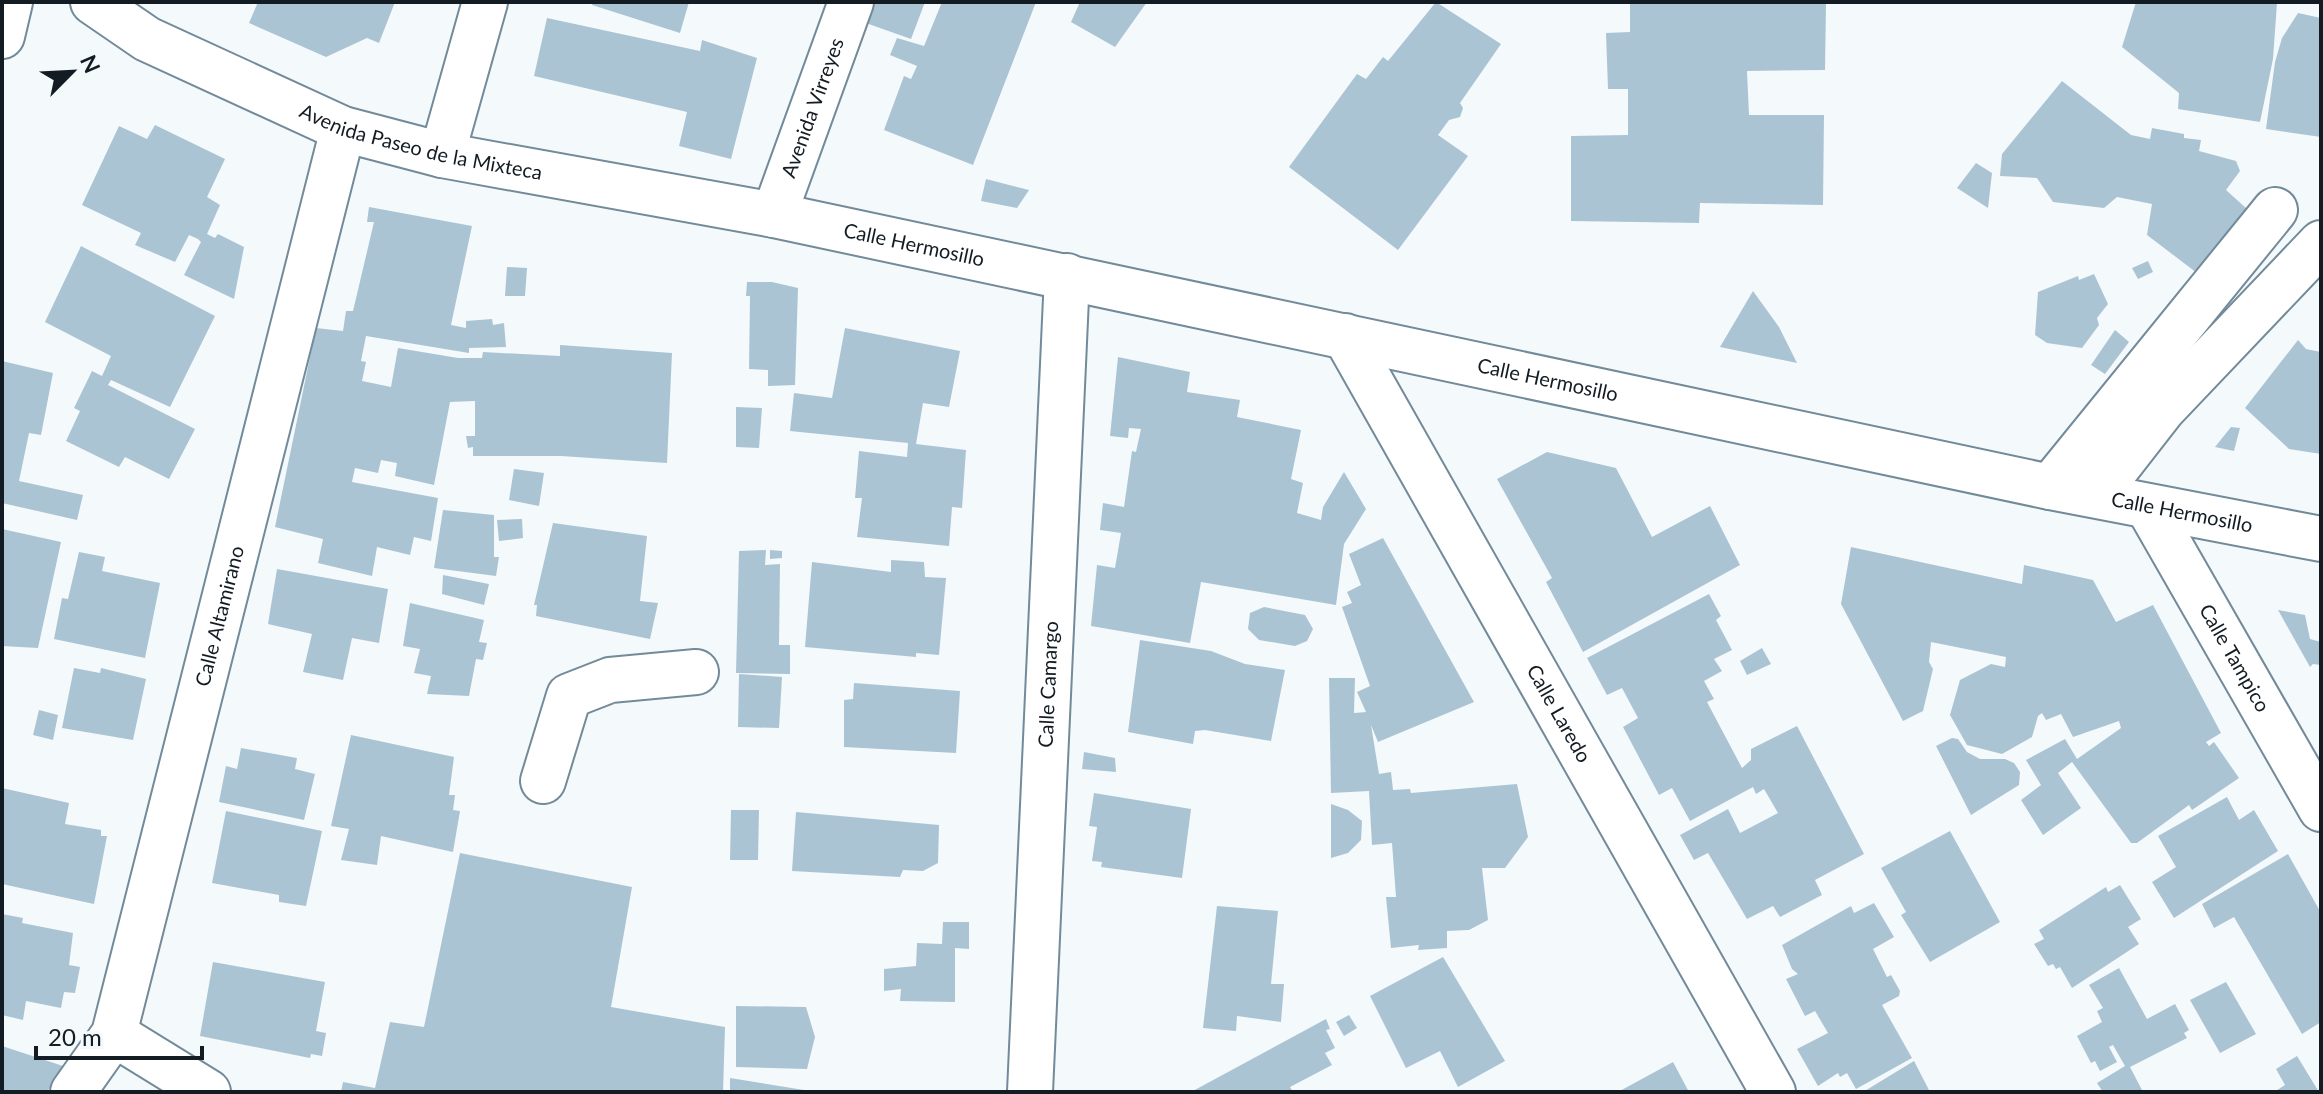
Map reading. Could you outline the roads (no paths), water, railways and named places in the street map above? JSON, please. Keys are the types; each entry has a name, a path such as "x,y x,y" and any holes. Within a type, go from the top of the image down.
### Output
{"street":[{"path":"2,36 10,2"},
{"name":"Avenida Paseo de la Mixteca","path":"93,2 147,39 343,129 442,155 774,215"},
{"path":"442,155 485,2"},
{"name":"Avenida Virreyes","path":"774,215 851,2"},
{"name":"Calle Altamirano","path":"73,1092 114,1034 343,129"},
{"path":"2050,487 2275,210"},
{"name":"Calle Hermosillo","path":"774,215 2050,487 2321,539"},
{"path":"2096,495 2163,409 2321,243"},
{"name":"Calle Camargo","path":"1039,1085 1067,276"},
{"name":"Calle Laredo","path":"1345,336 1773,1092"},
{"name":"Calle Tampico","path":"2148,507 2321,809"},
{"path":"543,781 569,696 610,680 696,672"},
{"path":"114,1034 208,1092"}]}
